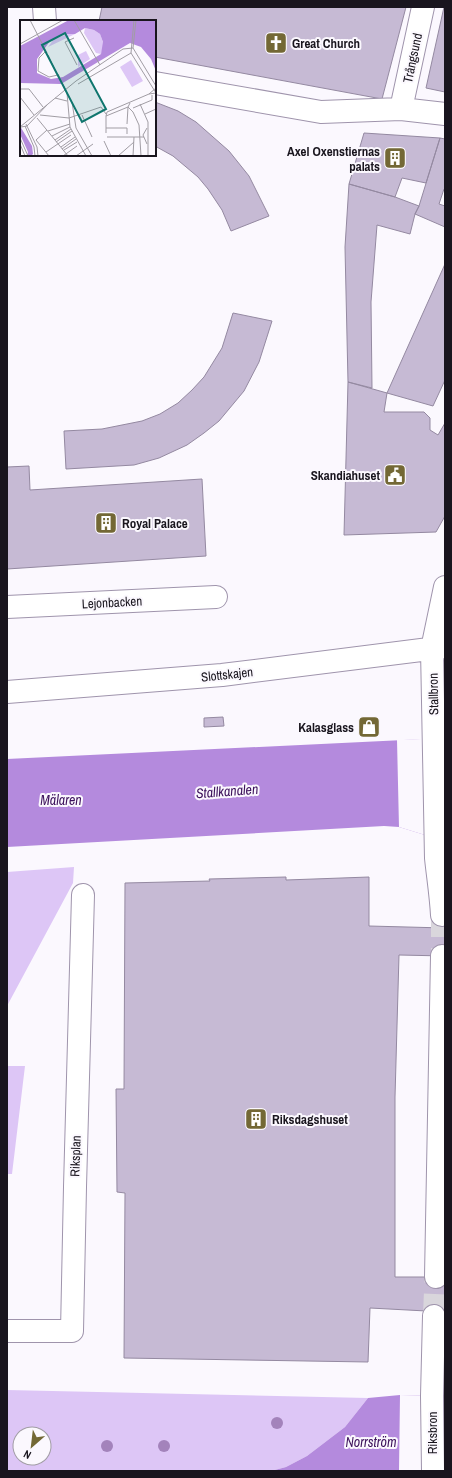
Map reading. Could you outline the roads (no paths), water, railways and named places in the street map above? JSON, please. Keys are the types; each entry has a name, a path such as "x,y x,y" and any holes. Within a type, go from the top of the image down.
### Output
{"street":[{"path":"44,7 46,20"},
{"name":"Trångsund","path":"401,109 423,7"},
{"path":"156,83 321,112 401,109 445,114"},
{"name":"Stallbron","path":"443,903 438,886 436,850 434,738 439,648 445,587"},
{"name":"Lejonbacken","path":"7,607 216,597"},
{"name":"Slottskajen","path":"7,692 222,675 439,648"},
{"name":"Riksplan","path":"7,1331 72,1331 74,1187 82,905"},
{"path":"436,1271 442,958"},
{"name":"Riksbron","path":"433,1471 432,1396 439,1350 434,1316"}],"water":[{"name":"Mälaren","path":"445,738 438,839 399,827 384,826 7,847 7,759"},
{"name":"Norrström","path":"400,1395 445,1396 445,1471 271,1471 286,1467 307,1456 345,1427 368,1398"}],"tunnel":[{"path":"442,915 442,960"},
{"path":"434,1316 436,1265"}],"place":[{"name":"Great Church","path":"276,43"},
{"name":"Axel Oxenstiernas palats","path":"395,158"},
{"name":"Skandiahuset","path":"395,475"},
{"name":"Royal Palace","path":"106,523"},
{"name":"Kalasglass","path":"369,727"},
{"name":"Riksdagshuset","path":"256,1119"}],"water label":[{"name":"Stallkanalen","path":"227,791"}]}
